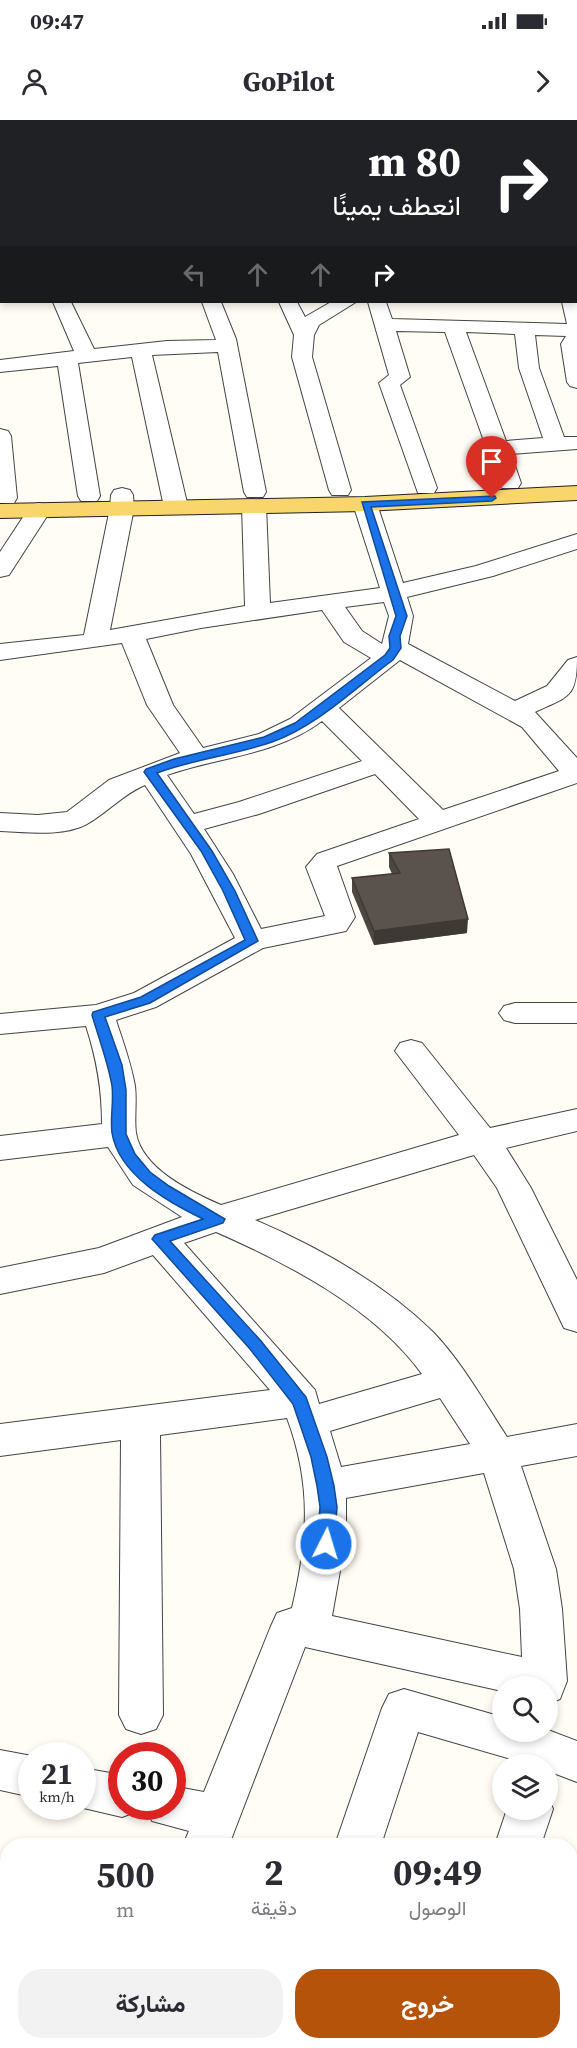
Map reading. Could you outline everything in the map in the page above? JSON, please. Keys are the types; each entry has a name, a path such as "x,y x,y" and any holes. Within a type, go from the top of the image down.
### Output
{"main road":[{"path":"254,499 340,490 577,481"},
{"path":"2,502 39,510 122,502 254,499 365,504 577,493"},
{"path":"2,502 89,496 122,502"}],"street":[{"path":"62,303 76,356 89,496"},
{"path":"212,303 223,328 254,499 258,612"},
{"path":"288,303 303,333 302,357 340,490"},
{"path":"303,333 322,306 340,303"},
{"path":"377,303 386,325 400,377 389,383 426,488"},
{"path":"572,303 577,326"},
{"path":"386,325 511,322 577,333 571,344 577,382"},
{"path":"497,448 566,444 529,368 511,322"},
{"path":"453,325 510,483"},
{"path":"0,366 141,350 226,346"},
{"path":"141,350 176,501"},
{"path":"0,436 2,502"},
{"path":"95,641 122,502"},
{"path":"0,822 38,824 68,821 77,818 119,786 150,772 196,757 268,740 299,725 324,708 392,653 401,616 365,504"},
{"path":"0,570 39,510"},
{"path":"0,652 95,641 258,612 393,593 570,550"},
{"path":"0,1024 98,1015 145,1000 252,941 288,931 335,924 340,917 322,871 322,864 437,820 577,775 531,721 516,711 392,653 352,638 342,627 330,602"},
{"path":"132,634 142,666 160,705 196,757"},
{"path":"516,711 556,692 577,664"},
{"path":"324,708 437,820"},
{"path":"189,824 249,808 382,763"},
{"path":"150,772 189,824 229,891 252,941"},
{"path":"515,1013 577,1013"},
{"path":"98,1015 117,1074 119,1134 129,1156 145,1176 184,1203 291,1250 354,1291 394,1319 420,1344 448,1381 498,1456 535,1569 541,1609 545,1676"},
{"path":"411,1051 484,1142 514,1188 577,1318"},
{"path":"0,1281 104,1260 217,1219 380,1169 577,1120"},
{"path":"0,1148 119,1134"},
{"path":"160,1239 255,1345 305,1412 325,1486 328,1529 308,1629"},
{"path":"0,1440 140,1423 305,1412 448,1381"},
{"path":"140,1423 141,1715"},
{"path":"325,1486 577,1440"},
{"path":"186,1816 212,1831 292,1626 511,1676"},
{"path":"360,1838 404,1708 552,1751"},
{"path":"0,1770 18,1774"},
{"path":"520,1838 526,1820"}],"building":[{"path":"449,849 468,919 374,931 352,878 400,873 389,853"}],"route":[{"path":"326,1544 329,1507 319,1457 301,1401 255,1345 160,1239 217,1219 184,1203 164,1190 145,1176 129,1156 119,1134 119,1090 115,1065 98,1015 145,1000 252,941 229,891 206,851 150,772 207,754 268,740 299,725 324,708 389,657 395,648 395,636 401,616 365,504 492,498"}]}
